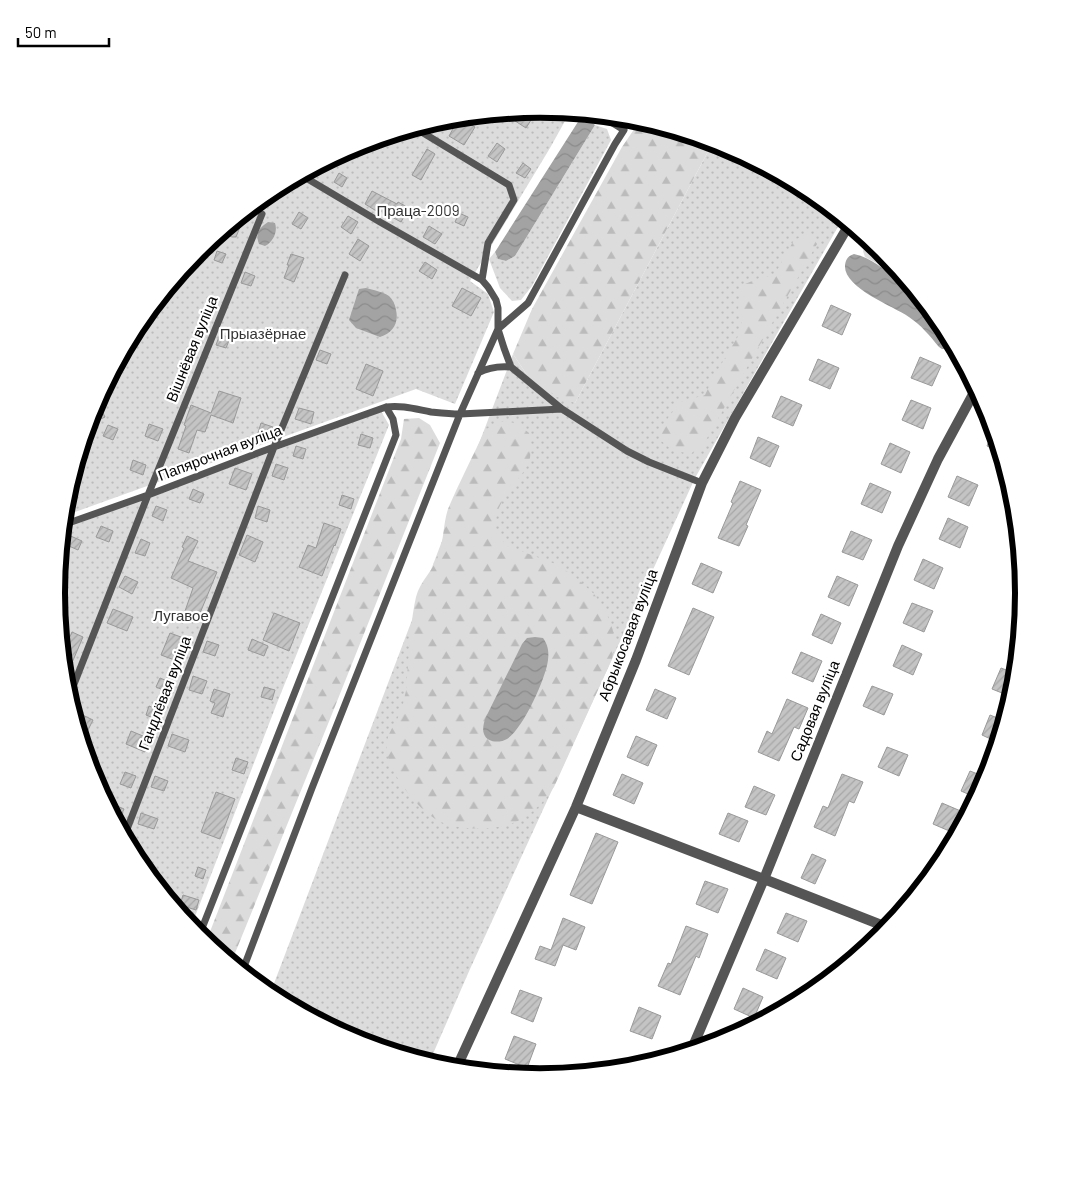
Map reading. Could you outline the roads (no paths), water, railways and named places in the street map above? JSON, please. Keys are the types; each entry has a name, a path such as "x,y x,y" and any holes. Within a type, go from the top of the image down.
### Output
{"street":[{"name":"Абрыкосавая вуліца","path":"460,1061 576,807 636,660 702,483 735,418 846,229"},
{"name":"Садовая вуліца","path":"694,1043 764,879 901,538 938,458 973,395"},
{"path":"576,807 881,925"}],"lane":[{"path":"245,965 312,788 478,373 498,329 528,303 624,130 614,124"},
{"path":"423,133 509,185 514,200 488,242 482,280"},
{"path":"307,179 482,280 496,300 498,329 512,366 562,409 627,451 702,483"},
{"name":"Вішнёвая вуліца","path":"74,683 262,214"},
{"name":"Гандлёвая вуліца","path":"127,828 274,446 345,275"},
{"path":"478,373 496,366 512,366"},
{"name":"Папярочная вуліца","path":"70,522 148,495 274,446 386,407 397,405 430,412 460,414 562,409"},
{"path":"202,927 396,435 393,419 386,407"}],"water":[{"path":"579,120 590,121 595,125 515,256 506,261 498,259 495,252"},
{"path":"268,222 275,223 276,230 272,239 265,246 259,244 258,234 260,229"},
{"path":"854,254 877,264 903,285 936,329 947,349 939,347 909,317 860,289 847,273 845,265 850,256"},
{"path":"366,288 389,296 395,306 396,323 392,330 380,337 356,328 349,320 359,289"},
{"path":"527,638 543,638 548,651 548,660 543,679 520,725 507,739 497,742 491,741 483,732 485,719 522,644"}],"park label":[{"name":"Праца-2009","path":"418,211"},
{"name":"Прыазёрнае","path":"263,334"},
{"name":"Лугавое","path":"181,616"}]}
